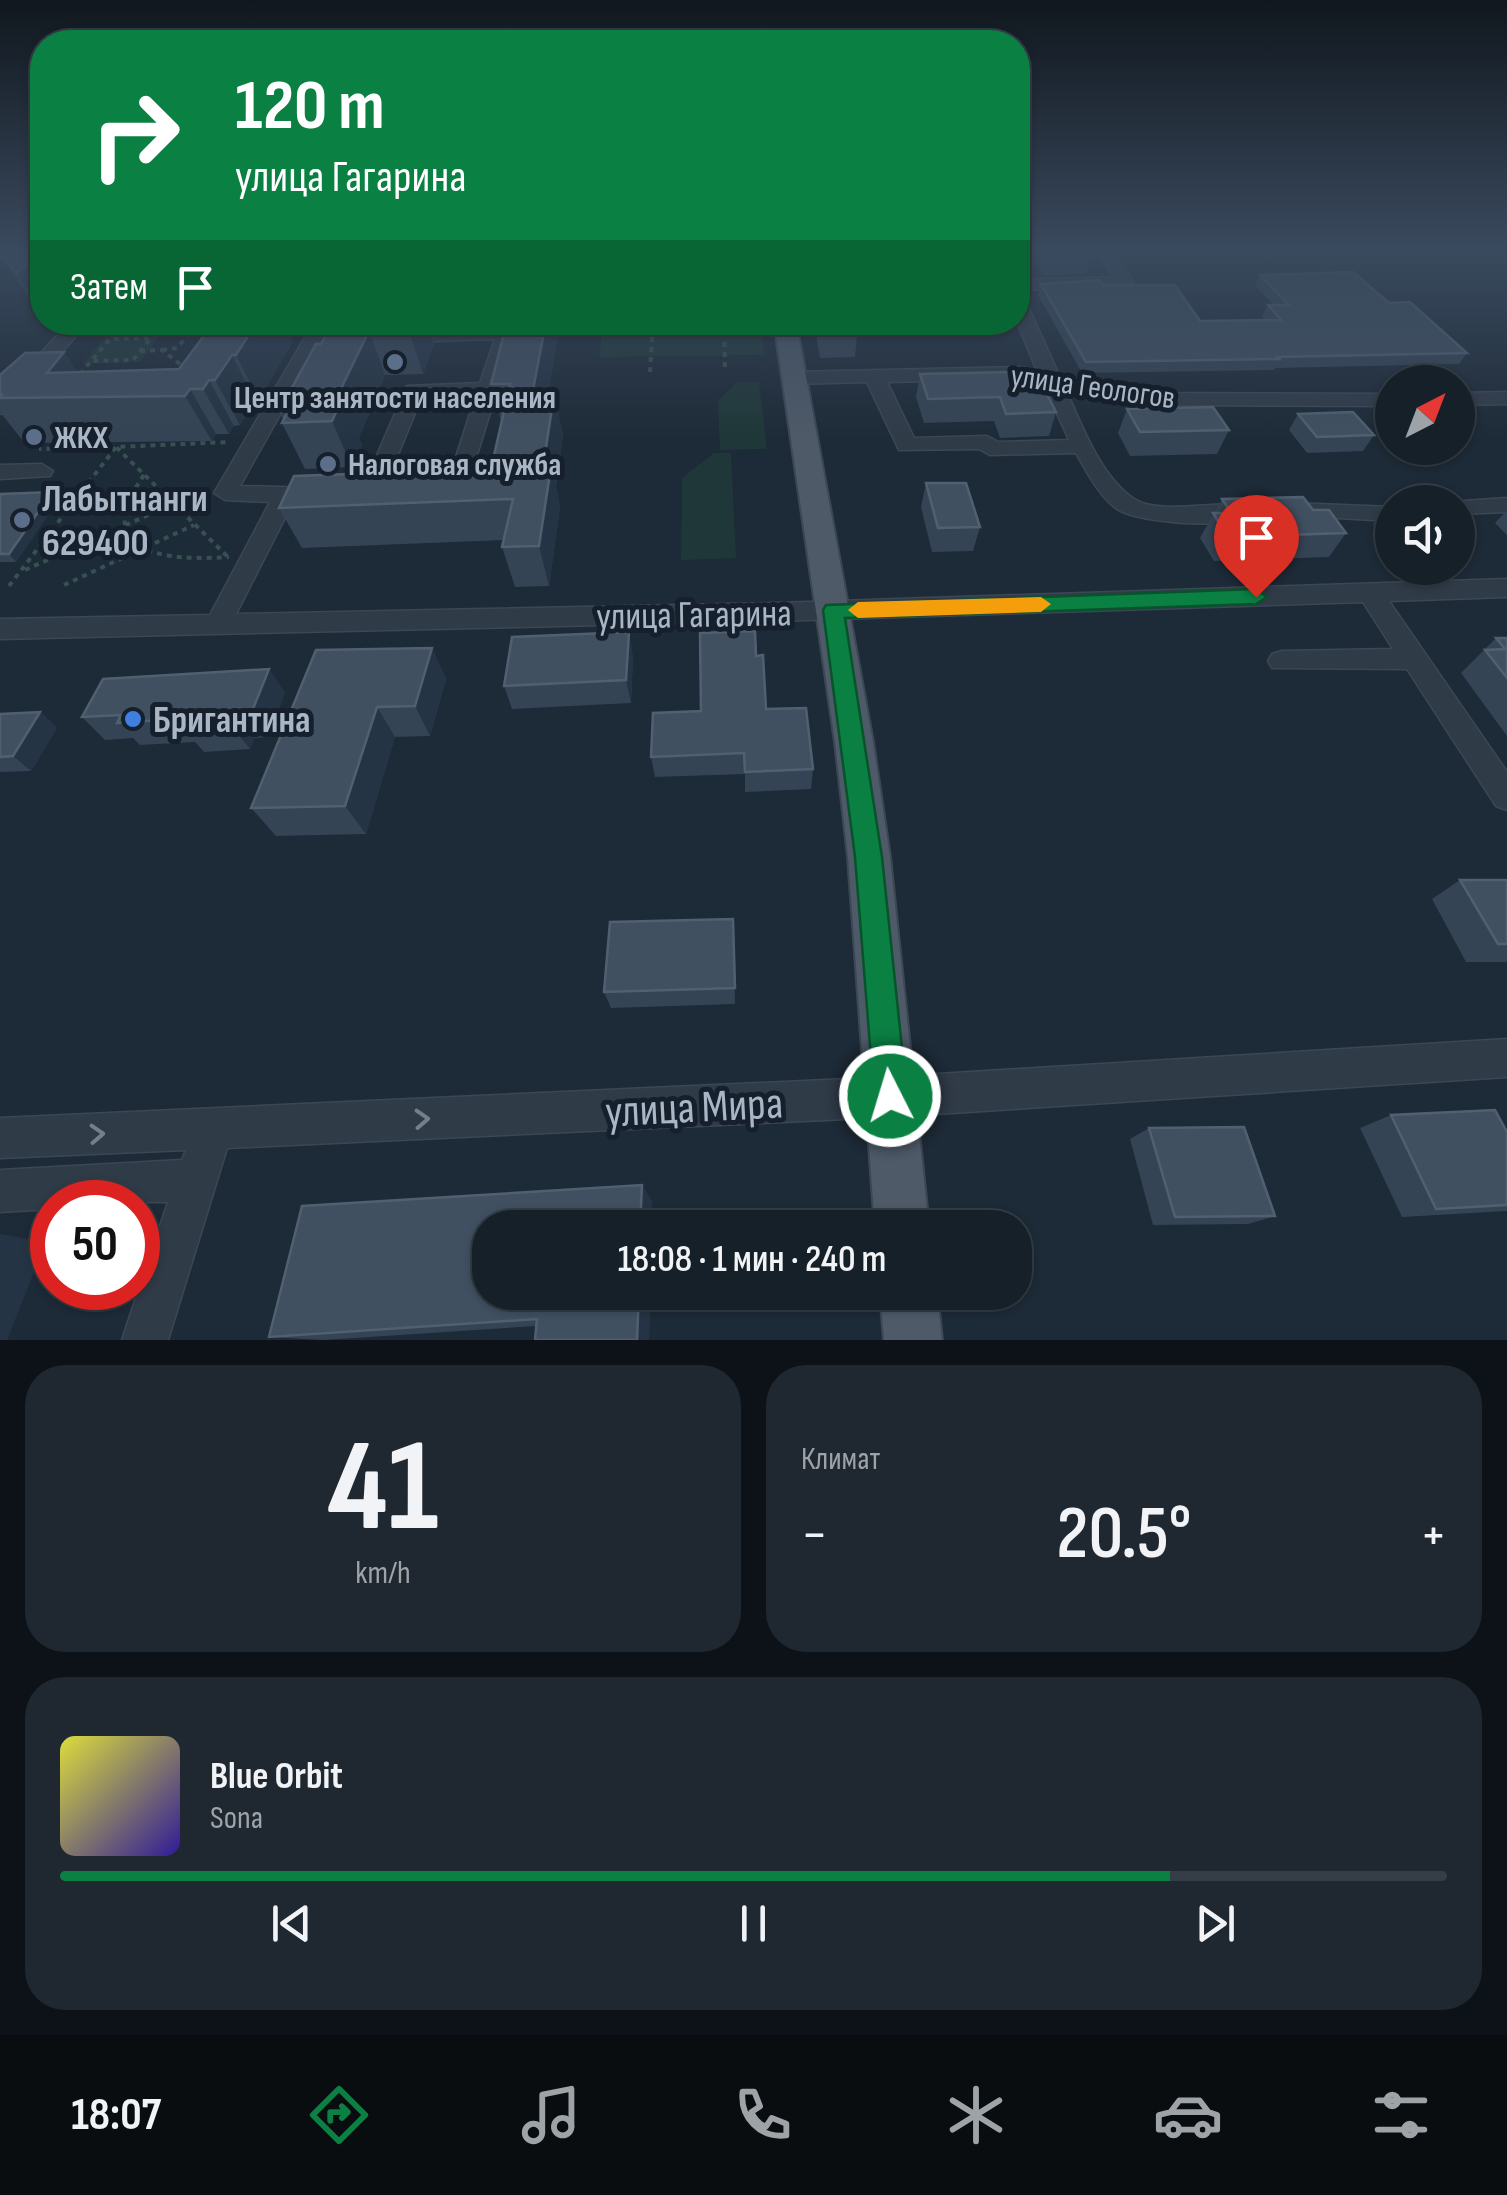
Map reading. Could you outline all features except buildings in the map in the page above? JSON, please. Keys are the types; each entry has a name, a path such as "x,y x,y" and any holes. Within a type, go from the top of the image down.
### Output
{"main road":[{"path":"780,335 793,378 834,610 869,857 900,1210"},
{"path":"910,1310 913,1340"}],"street":[{"path":"1030,330 1082,446 1124,504 1150,512 1375,513"},
{"path":"0,408 68,335"},
{"path":"316,335 224,493 363,494 414,390 488,389"},
{"path":"357,335 355,339 410,335"},
{"path":"422,492 456,492 505,335"},
{"name":"улица Геологов","path":"793,378 1021,373 1144,398 1375,400"},
{"path":"874,376 907,445 987,442 990,449 1082,446"},
{"path":"0,383 72,382"},
{"path":"1475,399 1507,398"},
{"path":"0,472 40,460"},
{"path":"218,624 285,495"},
{"path":"1475,506 1507,505"},
{"name":"улица Гагарина","path":"2,631 1507,588"},
{"path":"1370,593 1507,797"},
{"path":"1282,662 1414,659"},
{"name":"улица Мира","path":"0,1138 890,1096 1507,1058"},
{"path":"146,1340 214,1128"},
{"path":"0,1192 196,1180"}],"path":[{"path":"117,335 120,338"},
{"path":"140,352 178,348 189,335"},
{"path":"650,372 652,335"},
{"path":"725,335 726,372"},
{"path":"72,382 93,361 133,360 152,338 110,339 93,361"},
{"path":"162,350 196,376"},
{"path":"40,460 116,447 257,441"},
{"path":"116,447 229,558"},
{"path":"10,586 116,447"},
{"path":"144,475 125,500 123,526 143,549 184,560 229,558"},
{"path":"20,572 173,504"},
{"path":"64,585 194,525"},
{"path":"224,570 229,558"}],"green space":[{"path":"160,335 140,362 82,364 106,337"},
{"path":"602,335 762,335 764,355 599,357"},
{"path":"737,382 759,382 767,449 720,450 718,401"},
{"path":"714,453 731,453 736,558 681,560 682,478"}],"slow traffic":[{"path":"858,610 1041,604"}],"place":[{"name":"Центр занятости населения","path":"395,362"},
{"name":"ЖКХ","path":"34,437"},
{"name":"Налоговая служба","path":"328,464"},
{"name":"Лабытнанги 629400","path":"22,520"},
{"name":"Бригантина","path":"133,719"}],"route":[{"path":"890,1096 869,857 834,610 1256,597"}]}
